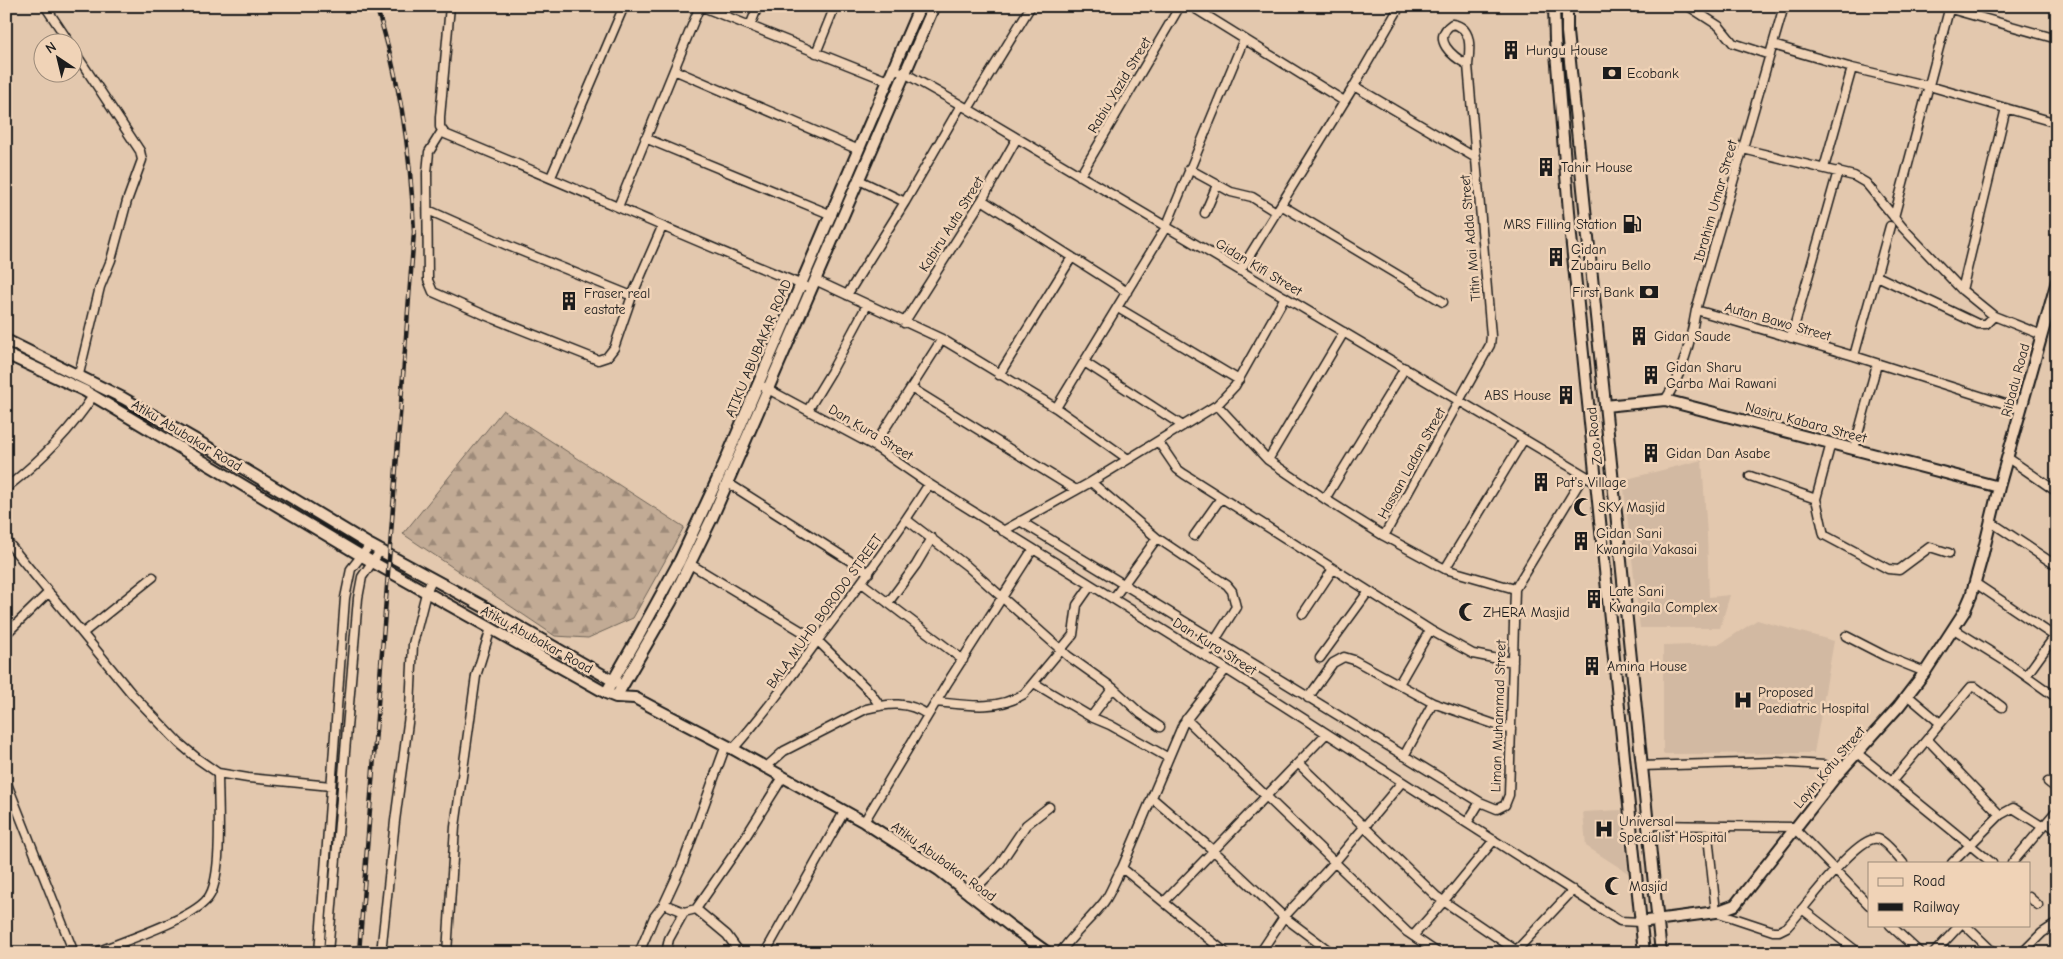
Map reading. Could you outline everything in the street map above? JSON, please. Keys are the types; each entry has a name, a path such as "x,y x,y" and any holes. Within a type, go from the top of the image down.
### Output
{"street":[{"path":"45,6 62,32"},
{"path":"450,6 440,117 442,131 429,152 427,173 427,273 430,289 486,316 598,360 608,357 614,348 632,296 662,227"},
{"path":"551,177 624,6"},
{"path":"618,207 700,6 888,82"},
{"path":"750,26 758,6"},
{"path":"816,53 835,6"},
{"name":"ATIKU ABUBAKAR ROAD","path":"610,695 612,681 680,560 832,214 920,6"},
{"path":"610,695 622,686 690,564 769,390 934,6"},
{"path":"847,295 1031,6"},
{"name":"Rabiu Yazid Street","path":"1080,176 1180,6"},
{"path":"1190,6 1344,101"},
{"path":"1240,271 1354,86 1400,6"},
{"name":"Zoo Road","path":"1554,6 1555,40 1571,236 1644,953"},
{"name":"Zoo Road","path":"1567,6 1567,32 1661,953"},
{"path":"1688,6 1719,26 1733,43 1770,55"},
{"name":"Ibrahim Umar Street","path":"1665,400 1674,386 1692,334 1696,310 1784,6"},
{"path":"1940,6 2057,39"},
{"path":"1894,217 1950,8"},
{"name":"Titin Mai Adda Street","path":"1460,401 1490,345 1491,336 1468,65 1469,38 1465,30 1459,25 1452,24 1446,28 1444,45 1457,59 1468,65"},
{"path":"1056,408 1166,227 1244,39"},
{"path":"1773,45 1852,68 1929,86 2057,123"},
{"path":"79,374 100,287 111,260 127,201 142,160 140,150 82,63"},
{"path":"1824,168 1852,68"},
{"name":"Gidan Kifi Street","path":"894,69 965,107 1596,482"},
{"path":"674,70 859,150"},
{"path":"1354,86 1476,158"},
{"path":"1962,290 2006,108"},
{"path":"442,131 445,134 551,177 662,227 800,284 813,284 847,295 942,339 1056,408 1128,459"},
{"path":"645,138 832,214"},
{"name":"Kabiru Auta Street","path":"904,323 982,200 1017,138"},
{"path":"1743,150 1838,171 1854,176 1866,183 1894,217 1962,290 1994,316 2042,335"},
{"path":"1190,169 1237,194 1250,196 1276,212"},
{"path":"1791,338 1838,171"},
{"path":"860,180 905,202"},
{"path":"1205,212 1218,185"},
{"path":"982,200 1127,292"},
{"path":"1281,205 1443,302"},
{"path":"428,210 510,247 632,296"},
{"path":"1854,356 1890,226"},
{"path":"999,375 1072,257"},
{"path":"1877,276 1978,324 1986,324 1994,316"},
{"name":"Ribadu Road","path":"1999,488 2057,281"},
{"path":"1003,531 1091,482 1217,405 1239,380 1285,297"},
{"path":"808,410 867,305"},
{"path":"1118,308 1239,380"},
{"name":"Autan Bawo Street","path":"1696,310 1854,356 2021,409"},
{"path":"1268,460 1344,332"},
{"path":"874,446 942,339"},
{"path":"6,340 79,374 196,440 380,551 622,686 635,698"},
{"name":"Atiku Abubakar Road","path":"6,354 93,396 360,555 610,695 635,698 730,747 864,822 921,858 1048,953"},
{"path":"1084,362 1183,426"},
{"path":"1854,449 1877,364"},
{"path":"1325,499 1405,368"},
{"name":"Dan Kura Street","path":"758,384 874,446 929,484 1226,669 1573,890 1620,922 1657,920"},
{"path":"911,388 1076,490"},
{"path":"6,488 31,469 65,435 93,396"},
{"name":"Nasiru Kabara Street","path":"1605,406 1665,400 1999,488"},
{"name":"Hassan Ladan Street","path":"1384,536 1460,401"},
{"path":"1217,405 1268,460 1384,536 1445,569 1515,589"},
{"path":"1445,569 1524,439"},
{"path":"1158,441 1177,469 1368,592 1473,654 1513,662"},
{"path":"1831,443 1816,499 1824,535 1888,569 1899,570 1930,547 1949,553"},
{"path":"2008,458 2057,492"},
{"name":"Liman Muhammad Street","path":"1466,823 1480,802 1497,809 1505,805 1509,795 1515,589 1584,475"},
{"path":"1750,476 1816,499"},
{"path":"1091,482 1157,538 1227,585 1232,591 1236,607 1205,656"},
{"path":"1596,482 1612,482"},
{"path":"728,483 869,573"},
{"name":"BALA MUHD BORODO STREET","path":"639,953 654,917 664,904 683,863 730,747 779,694 907,520 929,484"},
{"name":"Layin Kotu Street","path":"1657,920 1716,912 1735,905 1837,775 1926,672 1954,629 1971,596 1999,488"},
{"path":"1194,536 1221,498"},
{"path":"907,520 932,538 1003,597 1080,665 1113,688 1141,714 1160,727"},
{"path":"1020,521 1480,802"},
{"path":"1991,522 2057,566"},
{"path":"888,603 916,565 932,538"},
{"path":"1113,599 1157,538"},
{"path":"6,540 132,694 192,754 218,773 248,778 331,786"},
{"path":"318,953 345,598 351,570 360,555 370,545"},
{"path":"864,822 936,702 1032,549"},
{"path":"328,953 358,598 362,576 380,551"},
{"path":"690,564 818,641 870,692 880,706"},
{"path":"1303,614 1333,569"},
{"path":"83,632 153,577"},
{"path":"382,953 395,821 410,708 413,644 426,592 432,579"},
{"path":"862,583 964,660"},
{"path":"1975,583 2056,635 2026,676"},
{"path":"936,702 988,706 1019,697 1034,683 1074,632 1077,605 1091,585"},
{"path":"6,634 49,592"},
{"path":"1320,658 1368,592"},
{"path":"447,953 455,828 476,676 490,628"},
{"path":"1954,629 2057,698"},
{"path":"1399,684 1430,630"},
{"path":"1846,636 1885,656 1926,672"},
{"path":"1308,698 1333,662 1344,657 1354,660 1433,703 1511,730"},
{"path":"1060,953 1075,933 1104,902 1122,868 1167,758 1186,718 1226,669"},
{"path":"1034,683 1091,717 1110,725 1167,758"},
{"path":"1892,781 1969,689 1976,687 2002,707"},
{"path":"1091,717 1113,688"},
{"path":"1907,695 1940,723"},
{"path":"1404,756 1433,703"},
{"path":"765,768 784,751 866,709 904,704 920,709 928,715"},
{"path":"1186,718 1413,936 1438,953"},
{"path":"1164,902 1326,734"},
{"path":"1928,740 2000,815"},
{"path":"1857,753 1991,862"},
{"path":"1641,766 1776,762 1824,765 1832,769 1837,775"},
{"path":"1298,763 1443,902 1517,952 1573,890"},
{"path":"94,953 170,922 196,909 210,895 214,883 218,854 218,773"},
{"path":"664,904 684,912 696,909 743,841 783,777"},
{"path":"6,781 74,953"},
{"path":"1260,953 1284,917 1365,827 1402,782"},
{"path":"2048,782 2057,789"},
{"path":"1152,798 1214,851 1284,917 1332,953"},
{"path":"969,895 999,865 1026,825 1049,808"},
{"path":"1953,862 2000,815 2013,808 2057,831"},
{"path":"2013,862 2057,810"},
{"path":"765,953 844,812"},
{"path":"1648,825 1795,828 1868,904"},
{"path":"1708,826 1716,912 1773,931 1779,932 1787,927 1834,870 1860,847 1875,838 1880,839 1902,862"},
{"path":"1413,936 1494,840"},
{"path":"1122,868 1226,953"},
{"path":"2030,898 2038,906"},
{"path":"696,909 727,935 739,952"},
{"path":"1802,909 1859,953"},
{"path":"666,953 669,939 684,912"},
{"path":"2022,953 2042,933 2057,923"},
{"path":"1891,926 1920,953"},
{"path":"1934,953 1959,926"},
{"path":"1966,926 1994,953"}],"shaded area":[{"path":"1702,460 1709,597 1730,595 1720,628 1640,628 1623,480"},
{"name":"Proposed Paediatric Hospital","path":"1757,620 1834,641 1814,753 1663,754 1663,646 1720,644"},
{"name":"Universal Specialist Hospital","path":"1621,810 1628,873 1586,846 1583,812"}],"green space":[{"path":"503,410 684,527 633,618 588,638 555,636 403,534"}],"railway":[{"path":"359,953 414,232 413,203 403,118 392,62 376,6"}],"place":[{"name":"Hungu House","path":"1511,50"},
{"name":"Ecobank","path":"1612,73"},
{"name":"Tahir House","path":"1546,167"},
{"name":"MRS Filling Station","path":"1632,224"},
{"name":"Gidan Zubairu Bello","path":"1556,257"},
{"name":"First Bank","path":"1649,292"},
{"name":"Fraser real eastate","path":"569,301"},
{"name":"Gidan Saude","path":"1639,336"},
{"name":"Gidan Sharu Garba Mai Rawani","path":"1651,375"},
{"name":"ABS House","path":"1566,395"},
{"name":"Gidan Dan Asabe","path":"1651,453"},
{"name":"Pat's Village","path":"1541,482"},
{"name":"SKY Masjid","path":"1583,507"},
{"name":"Gidan Sani Kwangila Yakasai","path":"1581,541"},
{"name":"Late Sani Kwangila Complex","path":"1594,599"},
{"name":"ZHERA Masjid","path":"1468,612"},
{"name":"Amina House","path":"1592,666"},
{"name":"Proposed Paediatric Hospital","path":"1743,700"},
{"name":"Universal Specialist Hospital","path":"1604,829"},
{"name":"Masjid","path":"1614,886"}]}
